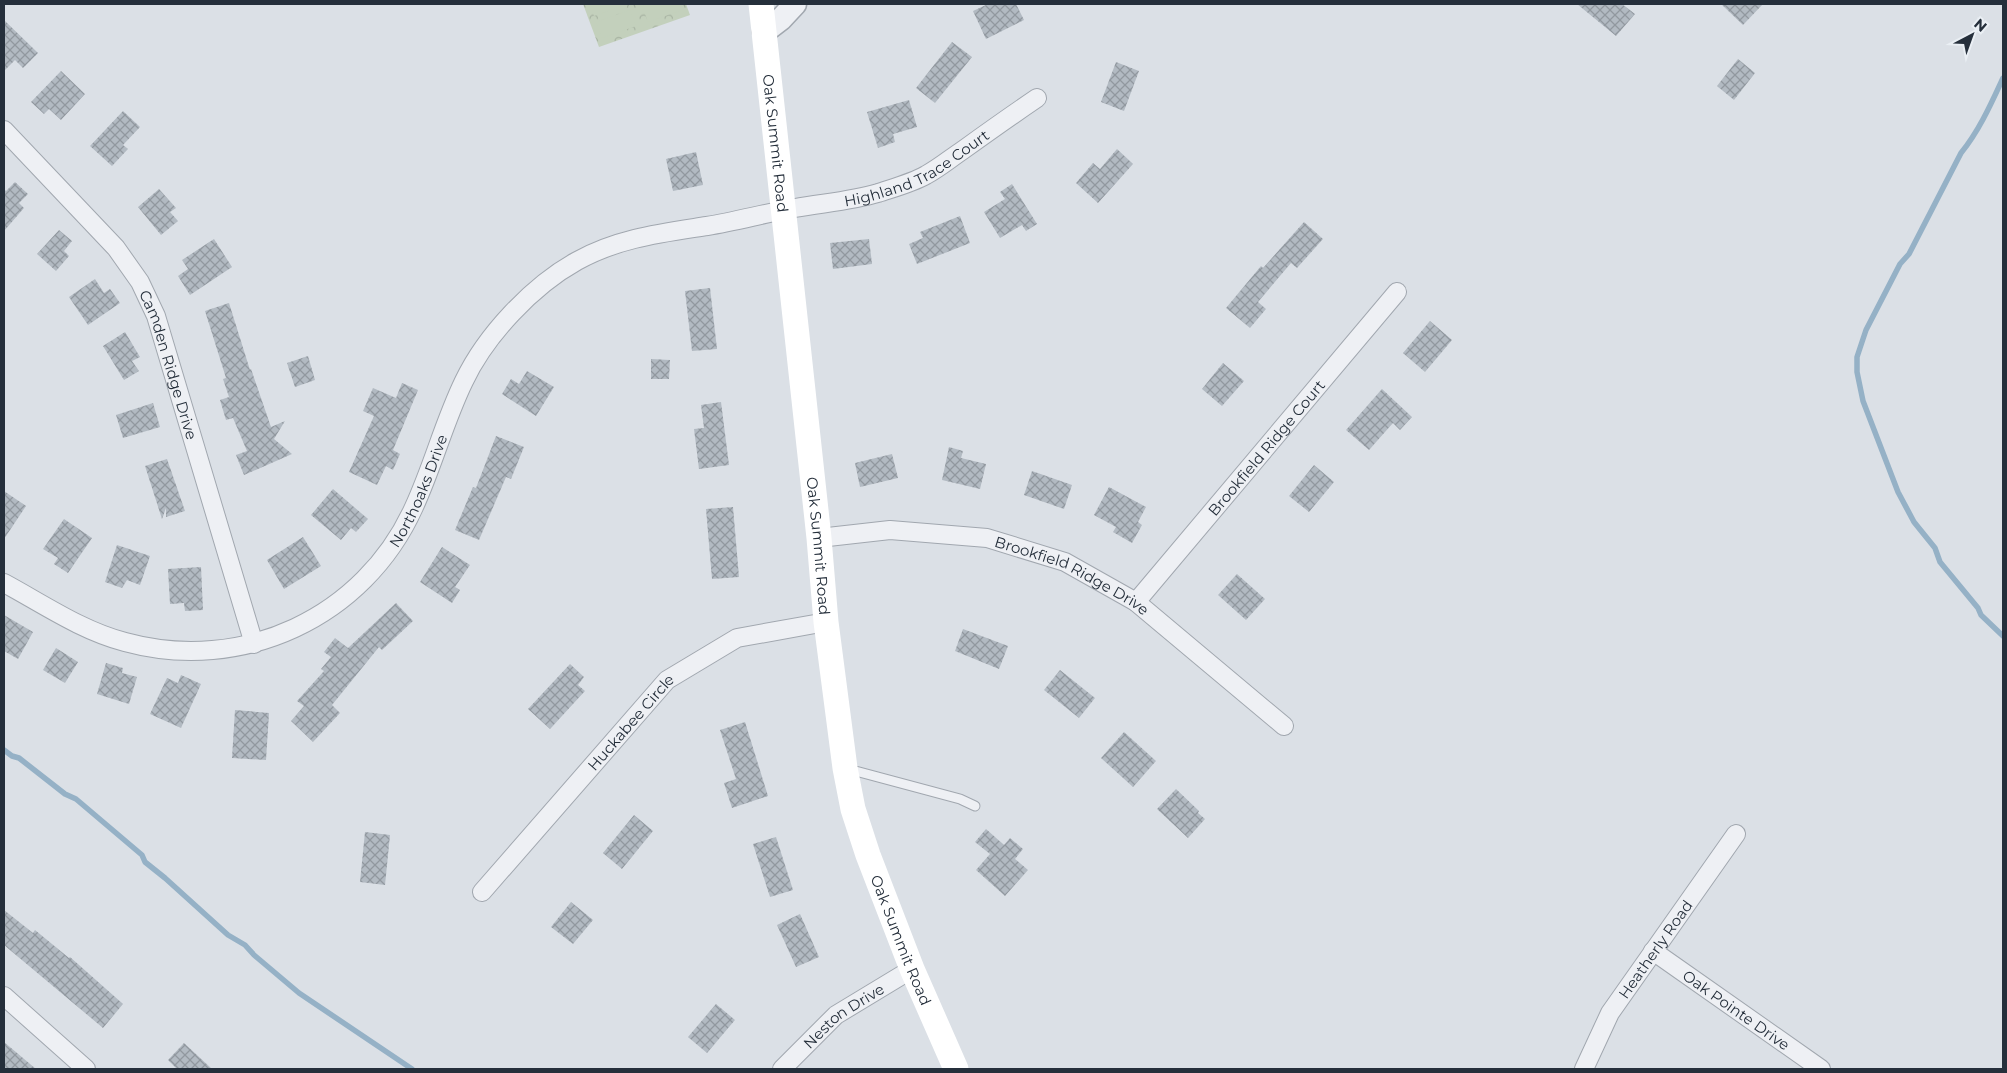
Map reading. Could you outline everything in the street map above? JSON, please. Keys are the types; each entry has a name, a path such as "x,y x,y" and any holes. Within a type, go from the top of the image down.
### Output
{"main road":[{"name":"Oak Summit Road","path":"761,4 819,538 826,622 845,768 853,809 868,855 912,969 956,1069"}],"street":[{"path":"764,32 781,19 795,4"},
{"name":"Highland Trace Court","path":"783,210 875,194 925,176 1037,98"},
{"name":"Camden Ridge Drive","path":"4,130 116,248 140,282 156,316 254,644"},
{"name":"Northoaks Drive","path":"4,583 96,632 124,642 158,649 187,652 228,649 270,639 305,624 334,606 368,576 385,557 397,540 414,508 465,378 485,346 523,302 548,280 577,261 608,247 640,236 720,224 783,210"},
{"name":"Brookfield Ridge Court","path":"1136,602 1397,292"},
{"name":"Brookfield Ridge Drive","path":"819,538 890,530 988,538 1065,562 1136,602 1284,726"},
{"name":"Huckabee Circle","path":"482,892 667,680 737,638 826,622"},
{"name":"Heatherly Road","path":"1584,1069 1610,1012 1736,834"},
{"name":"Oak Pointe Drive","path":"1653,951 1821,1069"},
{"name":"Neston Drive","path":"782,1069 836,1014 912,969"},
{"path":"4,996 86,1069"}],"lane":[{"path":"845,768 960,799 974,806"}],"green space":[{"path":"583,4 686,4 690,15 599,47"},
{"path":"590,4 628,4 594,16"},
{"path":"649,4 680,4 682,10 648,22 642,6"},
{"path":"630,10 636,26 602,38 596,22"}],"building":[{"path":"988,4 1016,4 1024,20 986,39 973,11"},
{"path":"1577,4 1622,4 1635,14 1616,36"},
{"path":"1721,4 1763,4 1743,25"},
{"path":"4,20 38,53 23,68 15,60 4,71"},
{"path":"952,42 972,57 935,103 916,88"},
{"path":"1738,59 1755,73 1734,100 1717,86"},
{"path":"1116,62 1139,71 1124,111 1101,102"},
{"path":"61,71 85,94 61,120 49,109 44,114 31,102"},
{"path":"909,100 917,127 893,134 895,142 878,148 867,112"},
{"path":"123,111 140,127 123,145 128,149 112,166 90,146"},
{"path":"1117,149 1133,164 1098,203 1076,183 1093,163 1100,169"},
{"path":"696,152 703,185 673,191 666,159"},
{"path":"15,182 28,194 19,203 24,208 4,231 4,189 6,191"},
{"path":"1012,184 1037,224 1026,231 1022,225 1000,238 984,212 1005,199 1000,192"},
{"path":"159,189 176,208 170,212 178,221 161,235 138,207"},
{"path":"960,216 970,243 917,264 909,244 923,238 920,232"},
{"path":"1304,222 1323,239 1297,268 1291,263 1258,302 1266,309 1250,328 1226,308 1261,266 1263,268"},
{"path":"59,230 72,241 64,251 69,256 56,271 37,254"},
{"path":"214,239 232,267 190,295 178,276 188,269 182,260"},
{"path":"869,239 872,264 833,269 830,243"},
{"path":"95,279 104,293 110,289 120,303 88,325 69,297"},
{"path":"710,288 717,349 692,351 685,291"},
{"path":"229,303 250,370 271,427 285,421 274,439 292,454 244,475 236,455 247,451 233,418 226,420 220,400 229,397 223,379 226,378 205,311"},
{"path":"1430,321 1452,340 1425,372 1403,353"},
{"path":"125,332 140,357 132,361 139,371 124,380 103,346"},
{"path":"308,356 315,380 295,387 287,363"},
{"path":"651,359 670,360 669,379 651,379"},
{"path":"1223,363 1244,381 1222,406 1202,389"},
{"path":"527,371 554,387 536,416 502,394 511,379 519,384"},
{"path":"402,383 418,390 393,450 400,454 393,470 386,466 377,485 349,472 374,416 363,411 373,388 396,398"},
{"path":"1382,389 1412,417 1400,430 1393,423 1369,450 1346,430"},
{"path":"721,402 729,465 699,469 694,429 704,428 701,405"},
{"path":"153,403 160,427 123,438 116,415"},
{"path":"496,436 524,447 511,479 506,477 479,540 455,530 473,487 476,488"},
{"path":"949,447 963,451 961,458 986,464 980,489 942,480"},
{"path":"892,454 898,478 860,487 855,463"},
{"path":"167,459 185,511 166,517 166,508 162,519 145,466"},
{"path":"1314,465 1334,482 1309,512 1289,496"},
{"path":"1032,471 1072,485 1064,509 1024,495"},
{"path":"1109,487 1146,507 1138,522 1142,525 1132,543 1113,532 1116,527 1094,515"},
{"path":"333,489 368,519 356,532 351,528 341,540 311,515"},
{"path":"4,491 26,506 4,539"},
{"path":"733,507 739,577 712,579 706,509"},
{"path":"64,519 92,538 68,573 54,564 58,558 43,549"},
{"path":"303,537 321,566 284,589 267,560"},
{"path":"117,545 150,556 140,585 127,580 122,588 105,582"},
{"path":"442,547 470,565 455,587 460,590 452,603 420,582"},
{"path":"201,567 203,610 185,611 184,603 170,604 168,569"},
{"path":"1237,574 1265,599 1246,620 1218,595"},
{"path":"396,603 413,621 382,650 379,647 332,705 340,713 313,742 291,721 304,706 297,701 324,671 321,669 331,657 324,652 335,638 348,648"},
{"path":"4,615 33,632 18,659 4,651"},
{"path":"963,629 1008,646 999,669 955,651"},
{"path":"56,648 78,662 65,683 43,670"},
{"path":"106,663 123,668 122,673 137,677 129,704 97,694"},
{"path":"570,664 584,677 578,685 585,691 550,729 528,709"},
{"path":"1060,670 1095,698 1079,718 1044,690"},
{"path":"181,675 201,684 181,728 150,714 167,678 178,683"},
{"path":"235,710 269,713 266,760 232,758"},
{"path":"745,722 768,796 732,808 724,783 736,779 720,730"},
{"path":"1124,732 1156,761 1133,787 1101,758"},
{"path":"1176,789 1205,819 1188,838 1157,809"},
{"path":"634,815 653,831 622,869 603,853"},
{"path":"986,829 1004,845 1010,838 1023,849 1015,859 1028,870 1005,896 976,870 990,854 975,842"},
{"path":"365,832 390,835 385,885 360,882"},
{"path":"776,837 793,890 770,897 753,844"},
{"path":"571,902 593,920 573,944 551,927"},
{"path":"4,910 33,933 35,930 70,957 123,1004 103,1028 4,945"},
{"path":"800,914 819,957 796,967 777,925"},
{"path":"716,1004 735,1020 707,1053 688,1037"},
{"path":"4,1042 36,1069 4,1069"},
{"path":"184,1043 212,1069 177,1069 168,1060"}],"waterway":[{"path":"2003,78 1984,117 1961,153 1909,254 1900,264 1866,330 1857,357 1857,372 1863,401 1898,492 1914,522 1935,548 1940,562 1978,608 1981,615 2003,636"},
{"path":"4,750 12,756 19,758 65,794 76,799 142,855 145,862 228,935 245,945 299,993 412,1069"}]}
